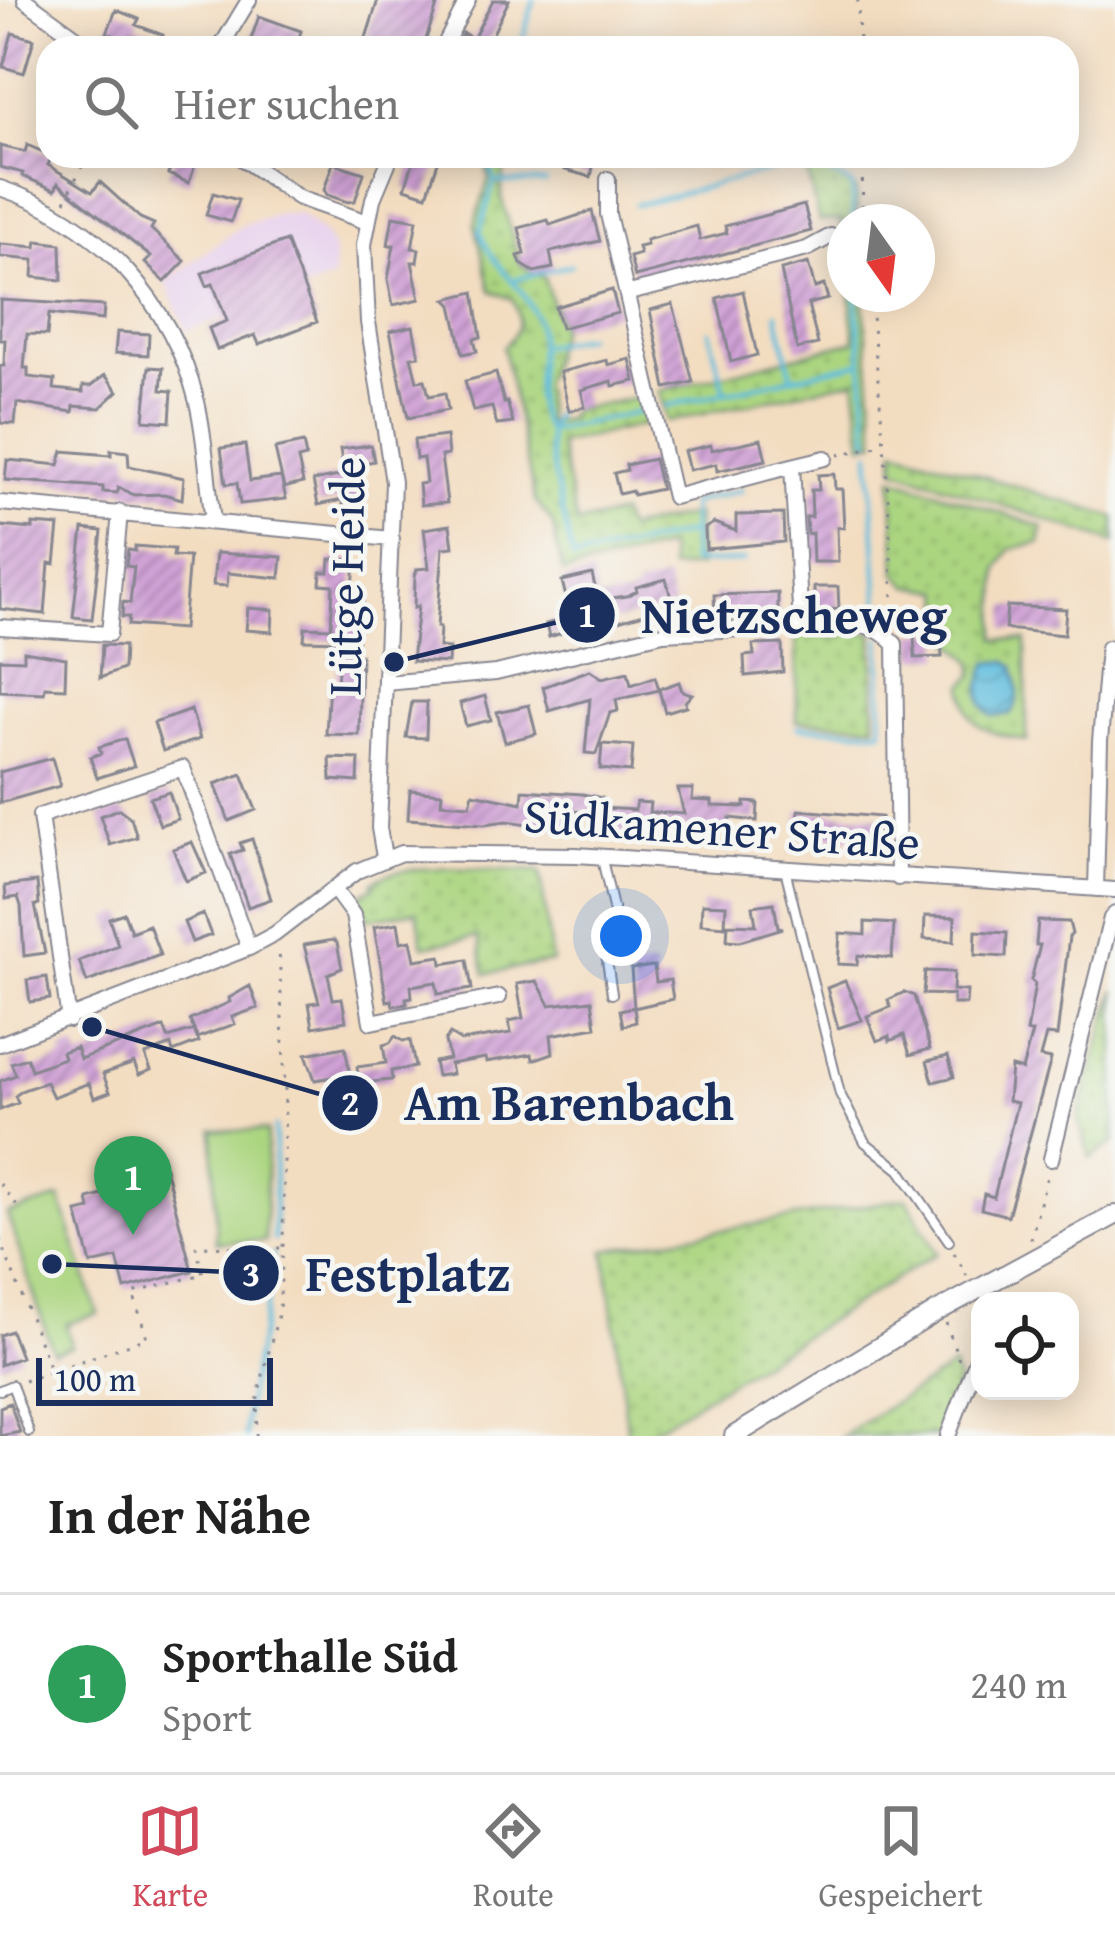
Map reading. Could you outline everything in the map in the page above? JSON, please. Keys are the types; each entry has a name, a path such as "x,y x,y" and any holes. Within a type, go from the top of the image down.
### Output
{"street":[{"path":"227,36 249,0"},
{"path":"448,36 468,0"},
{"path":"29,1 75,36"},
{"path":"252,168 299,198 367,222"},
{"name":"Lütge Heide","path":"384,857 379,828 393,482 368,322 367,222 387,168"},
{"path":"608,178 608,214 674,497 824,458"},
{"path":"0,188 31,198 99,242 149,297 183,358 197,404 213,520"},
{"path":"628,292 807,249 827,238"},
{"path":"792,466 801,626"},
{"path":"0,502 392,539"},
{"path":"0,627 109,634 120,512"},
{"path":"385,683 496,673 663,633 859,623 880,628 895,644 898,878"},
{"path":"1096,889 1100,741 1108,648 1115,646"},
{"path":"69,1019 40,816 183,768 250,948"},
{"name":"Südkamener Straße","path":"0,1044 250,948 384,857 461,852 602,857 1115,890"},
{"path":"334,889 352,915 370,1022 499,997"},
{"path":"1051,1159 1115,914"},
{"path":"734,1436 938,1311 1115,1215"},
{"path":"948,1436 971,1377"}],"lane":[{"path":"602,857 619,935 604,947 612,994"},
{"path":"785,868 840,1094 865,1142 900,1171 949,1241"},
{"path":"0,1390 11,1385 29,1432"}],"path":[{"path":"858,0 859,36"},
{"path":"59,214 81,168"},
{"path":"862,168 863,204"},
{"path":"872,312 895,644"},
{"path":"824,458 884,445"},
{"path":"256,1436 258,1395 279,1311 283,1248 285,1087 275,934"},
{"path":"1029,1246 1051,1159"},
{"path":"0,1184 20,1210"},
{"path":"0,1239 51,1371"},
{"path":"949,1241 968,1278"},
{"path":"11,1385 146,1338 133,1292 202,1274 196,1246 283,1248"},
{"path":"938,1311 968,1386"}],"shaded area":[{"path":"279,214 300,214 324,234 334,251 333,279 186,331 166,282 241,226"}],"green space":[{"path":"487,168 504,168 501,196 520,264 544,278 560,327 543,385 547,423 570,418 569,411 645,396 651,423 559,444 577,524 620,514 626,529 696,514 699,567 670,569 668,547 563,573 552,522 535,501 503,347 516,331 518,314 512,299 491,291 475,224 489,178"},
{"path":"806,168 823,168 856,189 857,204 827,204 827,221 819,221"},
{"path":"852,312 865,312 876,441 863,444 855,380 667,422 659,391 855,341"},
{"path":"896,449 1115,517 1115,543 895,469"},
{"path":"892,477 1043,527 1040,543 1010,549 998,570 996,639 1026,640 1027,741 990,731 974,721 964,685 974,675 973,662 948,638 942,591 910,586 897,574"},
{"path":"847,632 873,633 875,725 797,721 796,635 841,638"},
{"path":"400,871 540,871 552,962 485,974 478,937 423,946 417,911 367,919 360,895 374,887 373,882"},
{"path":"1115,990 1115,1142 1090,1158 1078,1118"},
{"path":"213,1130 267,1131 265,1241 216,1242"},
{"path":"60,1198 98,1314 66,1324 72,1346 53,1352 7,1214"},
{"path":"907,1198 937,1253 643,1436 628,1436 605,1250"},
{"path":"953,1366 958,1384 937,1436 842,1436"}],"water":[{"path":"1007,661 1014,666 1017,703 1010,714 992,716 981,698 983,677 988,663"}],"building":[{"path":"378,0 439,0 427,36 367,36"},
{"path":"493,0 509,0 492,36 475,36"},
{"path":"116,10 139,19 136,25 163,35 114,36 107,33"},
{"path":"259,16 301,31 300,36 252,36"},
{"path":"12,33 34,39 24,73 3,67"},
{"path":"27,145 36,149 36,168 53,168 92,192 100,182 140,218 154,224 151,229 185,261 165,282 145,263 151,257 58,183 55,190 0,167 0,146 25,152"},
{"path":"171,168 194,168 189,183 168,174"},
{"path":"331,168 364,173 355,201 327,195 324,190"},
{"path":"411,168 436,168 427,195 405,188"},
{"path":"565,168 593,168 591,177"},
{"path":"213,193 238,200 231,222 206,215"},
{"path":"804,205 811,231 635,277 630,257 640,254 638,247 647,245 646,240 697,226 700,240 727,233 725,226"},
{"path":"592,211 600,241 550,252 553,268 534,272 521,264 518,256 525,254 519,228 548,220 550,225"},
{"path":"393,216 417,220 412,248 419,249 417,262 412,262 420,299 393,305 388,279 394,245 388,245"},
{"path":"37,241 61,244 62,280 33,277 34,260 0,257 0,244 36,247"},
{"path":"286,241 317,322 259,344 255,335 217,350 209,328 227,321 213,284 207,286 202,273"},
{"path":"808,263 815,288 824,285 827,299 808,304 818,344 797,349 781,270"},
{"path":"612,290 618,313 561,328 555,307"},
{"path":"743,291 757,355 731,362 717,298"},
{"path":"474,292 481,337 474,339 477,351 463,354 452,305 446,299"},
{"path":"0,300 104,306 103,320 49,314 47,335 27,334 24,368 28,368 28,377 55,380 54,389 83,392 83,386 105,375 118,391 100,408 74,406 73,412 17,403 15,424 1,423 0,366 4,366 5,340 0,340"},
{"path":"673,304 693,382 666,388 650,310"},
{"path":"413,326 419,356 411,357 417,381 425,380 429,396 445,393 448,410 408,418 390,331"},
{"path":"117,332 149,334 148,355 115,353"},
{"path":"630,359 635,381 613,386 612,381 581,390 585,407 569,411 560,372"},
{"path":"149,367 163,368 161,390 172,391 170,422 144,420"},
{"path":"496,373 513,423 497,425 492,407 473,411 465,381"},
{"path":"446,436 448,455 441,456 447,503 421,505 419,484 426,483 423,458 416,459 414,440"},
{"path":"761,439 766,460 717,471 716,464 689,470 684,451"},
{"path":"303,443 306,457 298,459 303,483 284,488 275,449"},
{"path":"245,445 250,481 281,477 286,499 240,504 237,483 226,484 221,448"},
{"path":"371,445 374,461 343,467 340,449"},
{"path":"111,450 128,452 129,466 184,478 182,499 134,495 118,487 117,493 103,492 103,487 5,480 7,460 59,465 63,451 111,455"},
{"path":"654,459 661,489 619,494 614,473"},
{"path":"354,473 361,514 346,517 342,500 318,505 313,481"},
{"path":"834,474 835,489 842,489 844,528 837,527 838,562 813,562 806,517 812,517 811,490 819,490 818,475"},
{"path":"783,514 784,542 706,549 705,528 714,523 736,531 736,515"},
{"path":"33,524 59,526 55,564 49,563 45,614 0,609 0,526 33,529"},
{"path":"450,525 453,547 443,548 437,627 439,647 449,648 448,663 412,661 418,606 414,608 415,576 417,569 429,568 424,529"},
{"path":"83,529 102,531 92,619 73,617"},
{"path":"135,546 174,549 173,556 189,557 183,629 128,625 129,617 122,617 123,602 130,603 134,567 126,566 128,550 135,551"},
{"path":"216,553 282,557 280,578 228,573 227,586 213,585"},
{"path":"330,559 355,560 353,590 364,590 357,655 361,655 359,735 326,734 329,683 337,684 340,641 304,640 305,627 331,628 333,585 320,584 321,572 329,572"},
{"path":"592,574 598,600 626,596 637,591 636,587 666,579 673,606 615,622 614,617 549,637 546,624 571,617 562,581"},
{"path":"814,587 838,587 839,609 814,610"},
{"path":"778,593 778,615 715,617 714,595"},
{"path":"1007,606 1066,609 1064,635 1005,629"},
{"path":"248,608 273,610 272,632 246,630"},
{"path":"941,632 942,657 915,658 914,633"},
{"path":"782,644 783,672 745,676 744,656 754,655 753,645"},
{"path":"102,645 124,646 123,669 100,678"},
{"path":"24,651 66,658 65,688 45,687 44,693 0,691 0,659 24,660"},
{"path":"590,670 602,678 628,672 631,685 655,677 659,689 679,682 682,691 692,694 686,706 665,712 659,690 616,700 618,711 610,713 596,754 585,753 590,699 549,711 543,687"},
{"path":"485,696 491,720 466,726 460,703"},
{"path":"412,702 427,702 426,738 406,737"},
{"path":"529,705 536,734 505,742 497,712"},
{"path":"191,710 200,739 163,751 154,723"},
{"path":"125,739 134,766 97,778 90,757 101,753 99,747"},
{"path":"602,744 633,746 631,772 600,769"},
{"path":"52,758 60,786 0,803 0,772"},
{"path":"330,758 359,759 358,782 331,780"},
{"path":"242,774 256,810 229,821 215,784"},
{"path":"678,789 693,789 692,800 712,801 712,806 758,803 757,821 730,818 729,831 678,827 677,837 599,831 601,813 573,811 571,830 507,821 408,819 410,790 442,793 441,803 470,805 473,793 522,803 523,790 582,794 602,798 602,808 635,810 636,802 650,803 649,812 684,814"},
{"path":"169,792 178,819 160,825 150,798"},
{"path":"119,809 131,818 137,837 110,845 100,816"},
{"path":"799,810 881,817 878,839 798,836"},
{"path":"252,839 271,899 248,907 230,854 243,850 240,843"},
{"path":"192,842 206,873 186,881 173,849"},
{"path":"37,882 39,904 35,905 45,953 24,956 21,906 18,897 6,899 5,886"},
{"path":"774,903 778,927 783,928 740,941 727,940 728,924 756,925 753,906"},
{"path":"702,904 726,905 725,926 701,924"},
{"path":"124,913 131,932 149,925 160,955 87,982 79,961 118,945 109,918"},
{"path":"203,914 211,935 192,942 184,922"},
{"path":"925,916 955,917 954,941 924,939"},
{"path":"1038,921 1069,922 1072,934 1057,1036 1046,1035 1040,1057 1051,1059 1008,1216 981,1209 984,1194 994,1197 1017,1103 1008,1101 1011,1067 1022,1070 1032,1032 1027,1032 1035,984 1031,980 1040,945 1036,945"},
{"path":"865,922 894,924 892,958 858,955 857,965 838,964 840,933 865,935"},
{"path":"398,923 401,942 411,940 415,960 441,956 442,964 467,960 472,989 438,994 436,982 411,986 407,1004 393,1006 392,1000 387,1001 374,927"},
{"path":"976,931 1007,933 1006,957 975,955"},
{"path":"333,940 342,968 328,974 333,999 342,998 346,1021 313,1027 309,1003 319,1002 304,945"},
{"path":"654,966 656,982 670,980 673,999 634,1008 636,1022 623,1026 620,1010 634,1007 631,969"},
{"path":"925,971 954,972 953,990 967,991 966,1004 953,1004 953,995 923,994"},
{"path":"47,977 50,999 30,1002 27,980"},
{"path":"537,981 550,1005 592,1000 596,1027 551,1035 553,1053 533,1060 532,1054 486,1062 485,1058 450,1064 452,1074 437,1076 434,1062 449,1059 445,1041 450,1034 461,1041 511,1033 509,1021 523,1018 517,984"},
{"path":"845,981 862,1020 838,1028 827,988"},
{"path":"250,986 258,1008 232,1017 235,1024 197,1038 190,1020 230,1002 229,998"},
{"path":"905,992 914,996 930,1049 910,1055 904,1035 877,1041 867,1016 891,1007 888,1000"},
{"path":"164,1027 168,1038 194,1030 199,1042 173,1052 171,1045 145,1055 151,1070 139,1075 134,1063 103,1074 110,1092 94,1098 89,1083 53,1097 46,1082 23,1090 15,1096 18,1103 0,1110 0,1081 16,1075 11,1063 27,1058 31,1070 64,1058 62,1052 76,1047 80,1059"},
{"path":"395,1036 410,1040 415,1067 391,1071 392,1080 359,1083 357,1067 386,1063 383,1045"},
{"path":"345,1047 350,1074 315,1080 306,1054"},
{"path":"948,1056 954,1077 933,1082 927,1061"},
{"path":"165,1167 192,1271 125,1289 117,1258 91,1264 77,1212 90,1209 88,1199 113,1192 110,1181"},
{"path":"11,1331 21,1357 0,1365 0,1335"},
{"path":"10,1403 20,1432 0,1436 0,1407"}],"waterway":[{"path":"524,36 534,0"},
{"path":"491,168 494,181 480,232 536,320 537,405 548,431 645,411"},
{"path":"635,205 780,168"},
{"path":"821,168 852,185 853,204"},
{"path":"494,182 546,182"},
{"path":"512,280 571,265"},
{"path":"858,312 862,360"},
{"path":"777,313 792,377"},
{"path":"709,331 725,392"},
{"path":"539,347 586,336"},
{"path":"666,406 862,362 869,440"},
{"path":"555,414 548,431 549,452 573,559 692,533 691,503 742,490"},
{"path":"870,452 879,609"},
{"path":"692,533 692,563 744,561"},
{"path":"798,727 882,731 880,638"},
{"path":"274,1240 275,1127"},
{"path":"245,1436 273,1254"}],"place":[{"name":"Nietzscheweg","path":"394,662"},
{"name":"Am Barenbach","path":"92,1027"},
{"name":"Sporthalle Süd","path":"133,1235"},
{"name":"Festplatz","path":"52,1264"}]}
